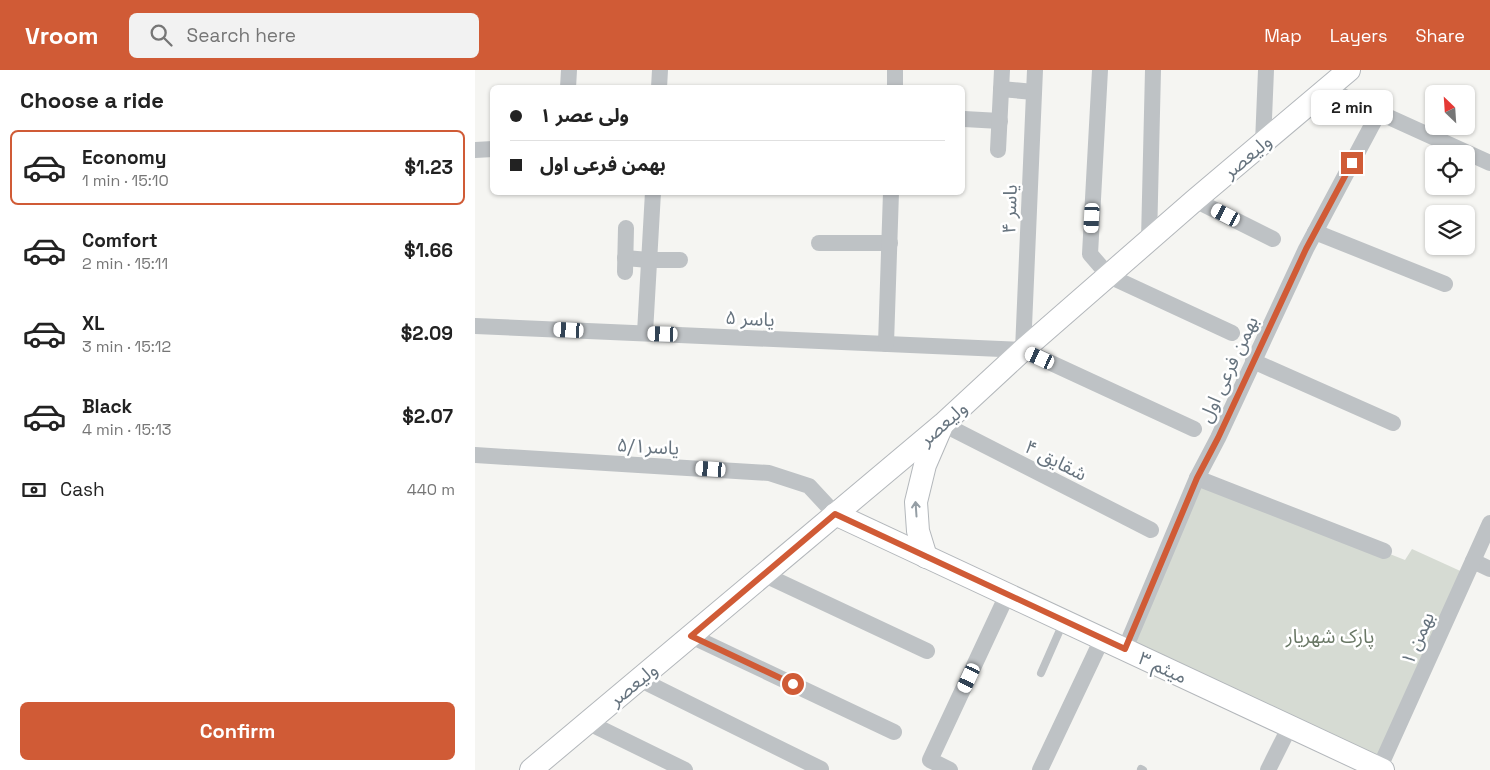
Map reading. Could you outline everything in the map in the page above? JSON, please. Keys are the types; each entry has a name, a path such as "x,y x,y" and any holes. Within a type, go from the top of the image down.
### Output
{"main road":[{"name":"ولیعصر","path":"534,769 587,722 765,575 943,424 1023,350 1149,240 1349,70"},
{"path":"926,556 918,531 916,502 925,465 943,424"},
{"name":"میثم ۳","path":"835,514 1381,769"}],"street":[{"path":"568,85 569,70"},
{"path":"659,85 660,70"},
{"path":"895,70 895,85"},
{"path":"998,150 1002,70"},
{"name":"یاسر ۴","path":"1023,350 1035,70"},
{"path":"1100,70 1089,254 1109,276 1232,333"},
{"path":"1149,240 1153,70"},
{"path":"1263,143 1266,70"},
{"path":"1001,89 1034,92"},
{"path":"1327,89 1490,163"},
{"name":"بهمن فرعی اول","path":"1125,649 1197,478 1218,438 1315,232 1379,112"},
{"path":"965,120 1000,121"},
{"path":"475,150 490,149"},
{"path":"645,333 653,195"},
{"path":"887,344 891,195"},
{"path":"1195,200 1273,239"},
{"path":"625,228 625,265 649,260 681,260"},
{"path":"1315,232 1445,284"},
{"path":"819,243 890,243"},
{"name":"یاسر ۵","path":"475,326 1023,350"},
{"path":"1023,350 1194,429"},
{"path":"1253,361 1393,423"},
{"name":"شقایق ۴","path":"943,424 1151,530"},
{"name":"یاسر۵/۱","path":"475,455 769,473 809,486 835,514"},
{"path":"1197,478 1384,551"},
{"name":"بهمن ۱","path":"1381,769 1490,523"},
{"path":"1473,561 1490,569"},
{"path":"765,575 927,651"},
{"path":"951,770 930,760 1007,595"},
{"path":"691,636 895,732"},
{"path":"1040,770 1102,639"},
{"path":"639,679 821,769"},
{"path":"587,722 685,770"},
{"path":"1268,770 1290,726"}],"lane":[{"path":"1041,673 1064,621"}],"green space":[{"name":"پارک شهریار","path":"1197,478 1405,560 1412,549 1467,574 1379,769 1125,649"}],"route":[{"path":"793,684 691,636 835,514 1125,649 1197,478 1218,438 1306,249 1352,163"}]}
